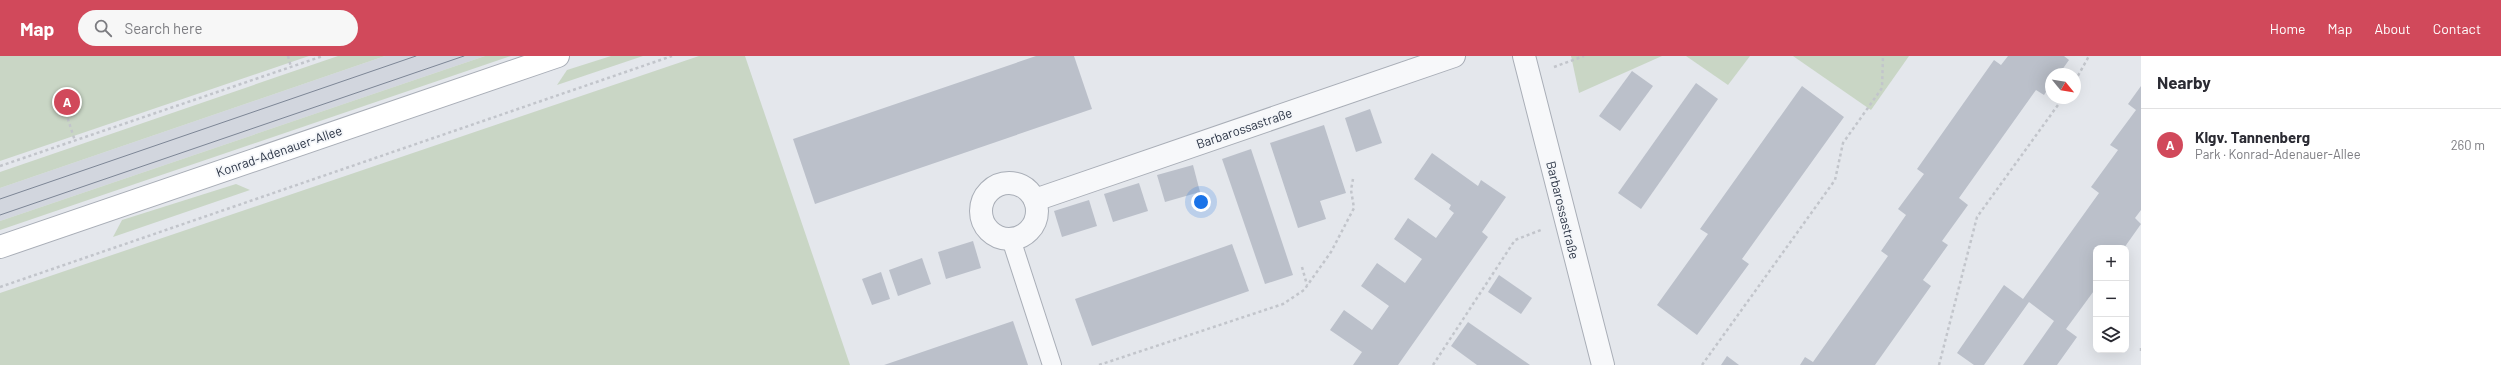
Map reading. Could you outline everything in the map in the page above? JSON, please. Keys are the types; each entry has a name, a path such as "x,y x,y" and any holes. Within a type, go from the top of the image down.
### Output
{"main road":[{"name":"Konrad-Adenauer-Allee","path":"0,247 558,56"}],"street":[{"name":"Barbarossastraße","path":"1034,200 1454,56"},
{"name":"Barbarossastraße","path":"1524,56 1603,365"},
{"path":"1012,183 1022,186 1034,200 1036,215 1033,225 1025,234 1011,239 994,235 985,225 981,216 984,199 996,186 1012,183"}],"lane":[{"path":"1011,239 1052,365"}],"path":[{"path":"288,56 291,67"},
{"path":"0,166 323,56"},
{"path":"0,287 672,56"},
{"path":"1529,77 1584,56"},
{"path":"1702,365 1835,180 1843,143 1882,88 1882,56"},
{"path":"2081,70 2089,56"},
{"path":"1939,365 1977,217 2058,104"},
{"path":"64,107 76,141"},
{"path":"1099,365 1283,304 1307,285 1331,252 1354,208 1351,190 1353,179"},
{"path":"1433,365 1516,240 1566,221"},
{"path":"1302,267 1307,285"}],"shaded area":[{"path":"385,56 485,56 0,221 0,188"}],"green space":[{"path":"0,56 309,56 0,161"},
{"path":"338,56 385,56 0,188 0,172"},
{"path":"485,56 511,56 0,230 0,221"},
{"path":"611,56 643,56 557,85 567,70"},
{"path":"699,56 745,56 850,365 0,365 0,293"},
{"path":"1571,56 1662,56 1579,93"},
{"path":"1686,56 1750,56 1728,85"},
{"path":"1793,56 1909,56 1871,110"},
{"path":"236,184 250,190 113,237 122,220"}],"building":[{"path":"1036,56 1074,56 1092,109 815,204 793,139"},
{"path":"2008,56 2064,56 2069,60 2063,68 2045,68 2044,95 2036,90 1959,198 1968,205 1942,241 1948,245 1923,280 1931,286 1875,365 1800,365 1805,357 1813,362 1888,256 1881,251 1906,215 1898,209 1924,174 1917,169 1994,60 2001,65"},
{"path":"1632,71 1653,86 1620,131 1599,116"},
{"path":"1696,83 1718,99 1641,209 1618,193"},
{"path":"1802,86 1844,117 1742,259 1749,264 1697,335 1657,305 1708,234 1700,229"},
{"path":"2141,86 2141,210 2135,218 2141,224 2126,245 2093,245 2093,292 2066,329 2077,337 2057,365 2023,365 2054,321 2029,302 1984,365 1974,365 1957,353 2004,285 2023,299 2099,193 2091,187 2118,150 2110,145 2136,110 2128,104"},
{"path":"1370,109 1382,143 1356,152 1345,118"},
{"path":"1324,125 1346,193 1320,201 1326,219 1298,228 1270,143"},
{"path":"1251,149 1293,275 1265,284 1222,159"},
{"path":"1432,153 1478,186 1481,180 1506,197 1482,232 1488,237 1398,365 1353,365 1362,352 1330,330 1344,310 1372,330 1389,306 1361,286 1377,263 1405,283 1422,259 1394,239 1408,218 1436,238 1454,213 1449,209 1451,205 1414,179"},
{"path":"1193,165 1200,192 1165,202 1157,175"},
{"path":"1139,183 1148,211 1113,222 1104,194"},
{"path":"1089,200 1097,226 1062,237 1054,211"},
{"path":"973,241 981,268 946,279 938,252"},
{"path":"1232,244 1249,291 1092,346 1075,299"},
{"path":"922,258 931,284 898,296 889,270"},
{"path":"881,272 890,299 872,305 862,279"},
{"path":"1499,275 1532,298 1521,314 1488,292"},
{"path":"1013,321 1028,365 884,365"},
{"path":"1468,322 1530,365 1477,365 1451,346"},
{"path":"1727,356 1739,365 1721,365"}],"tram line":[{"path":"0,199 416,56"},
{"path":"0,215 464,56"}],"place":[{"name":"Klgv. Tannenberg","path":"67,102"}]}
